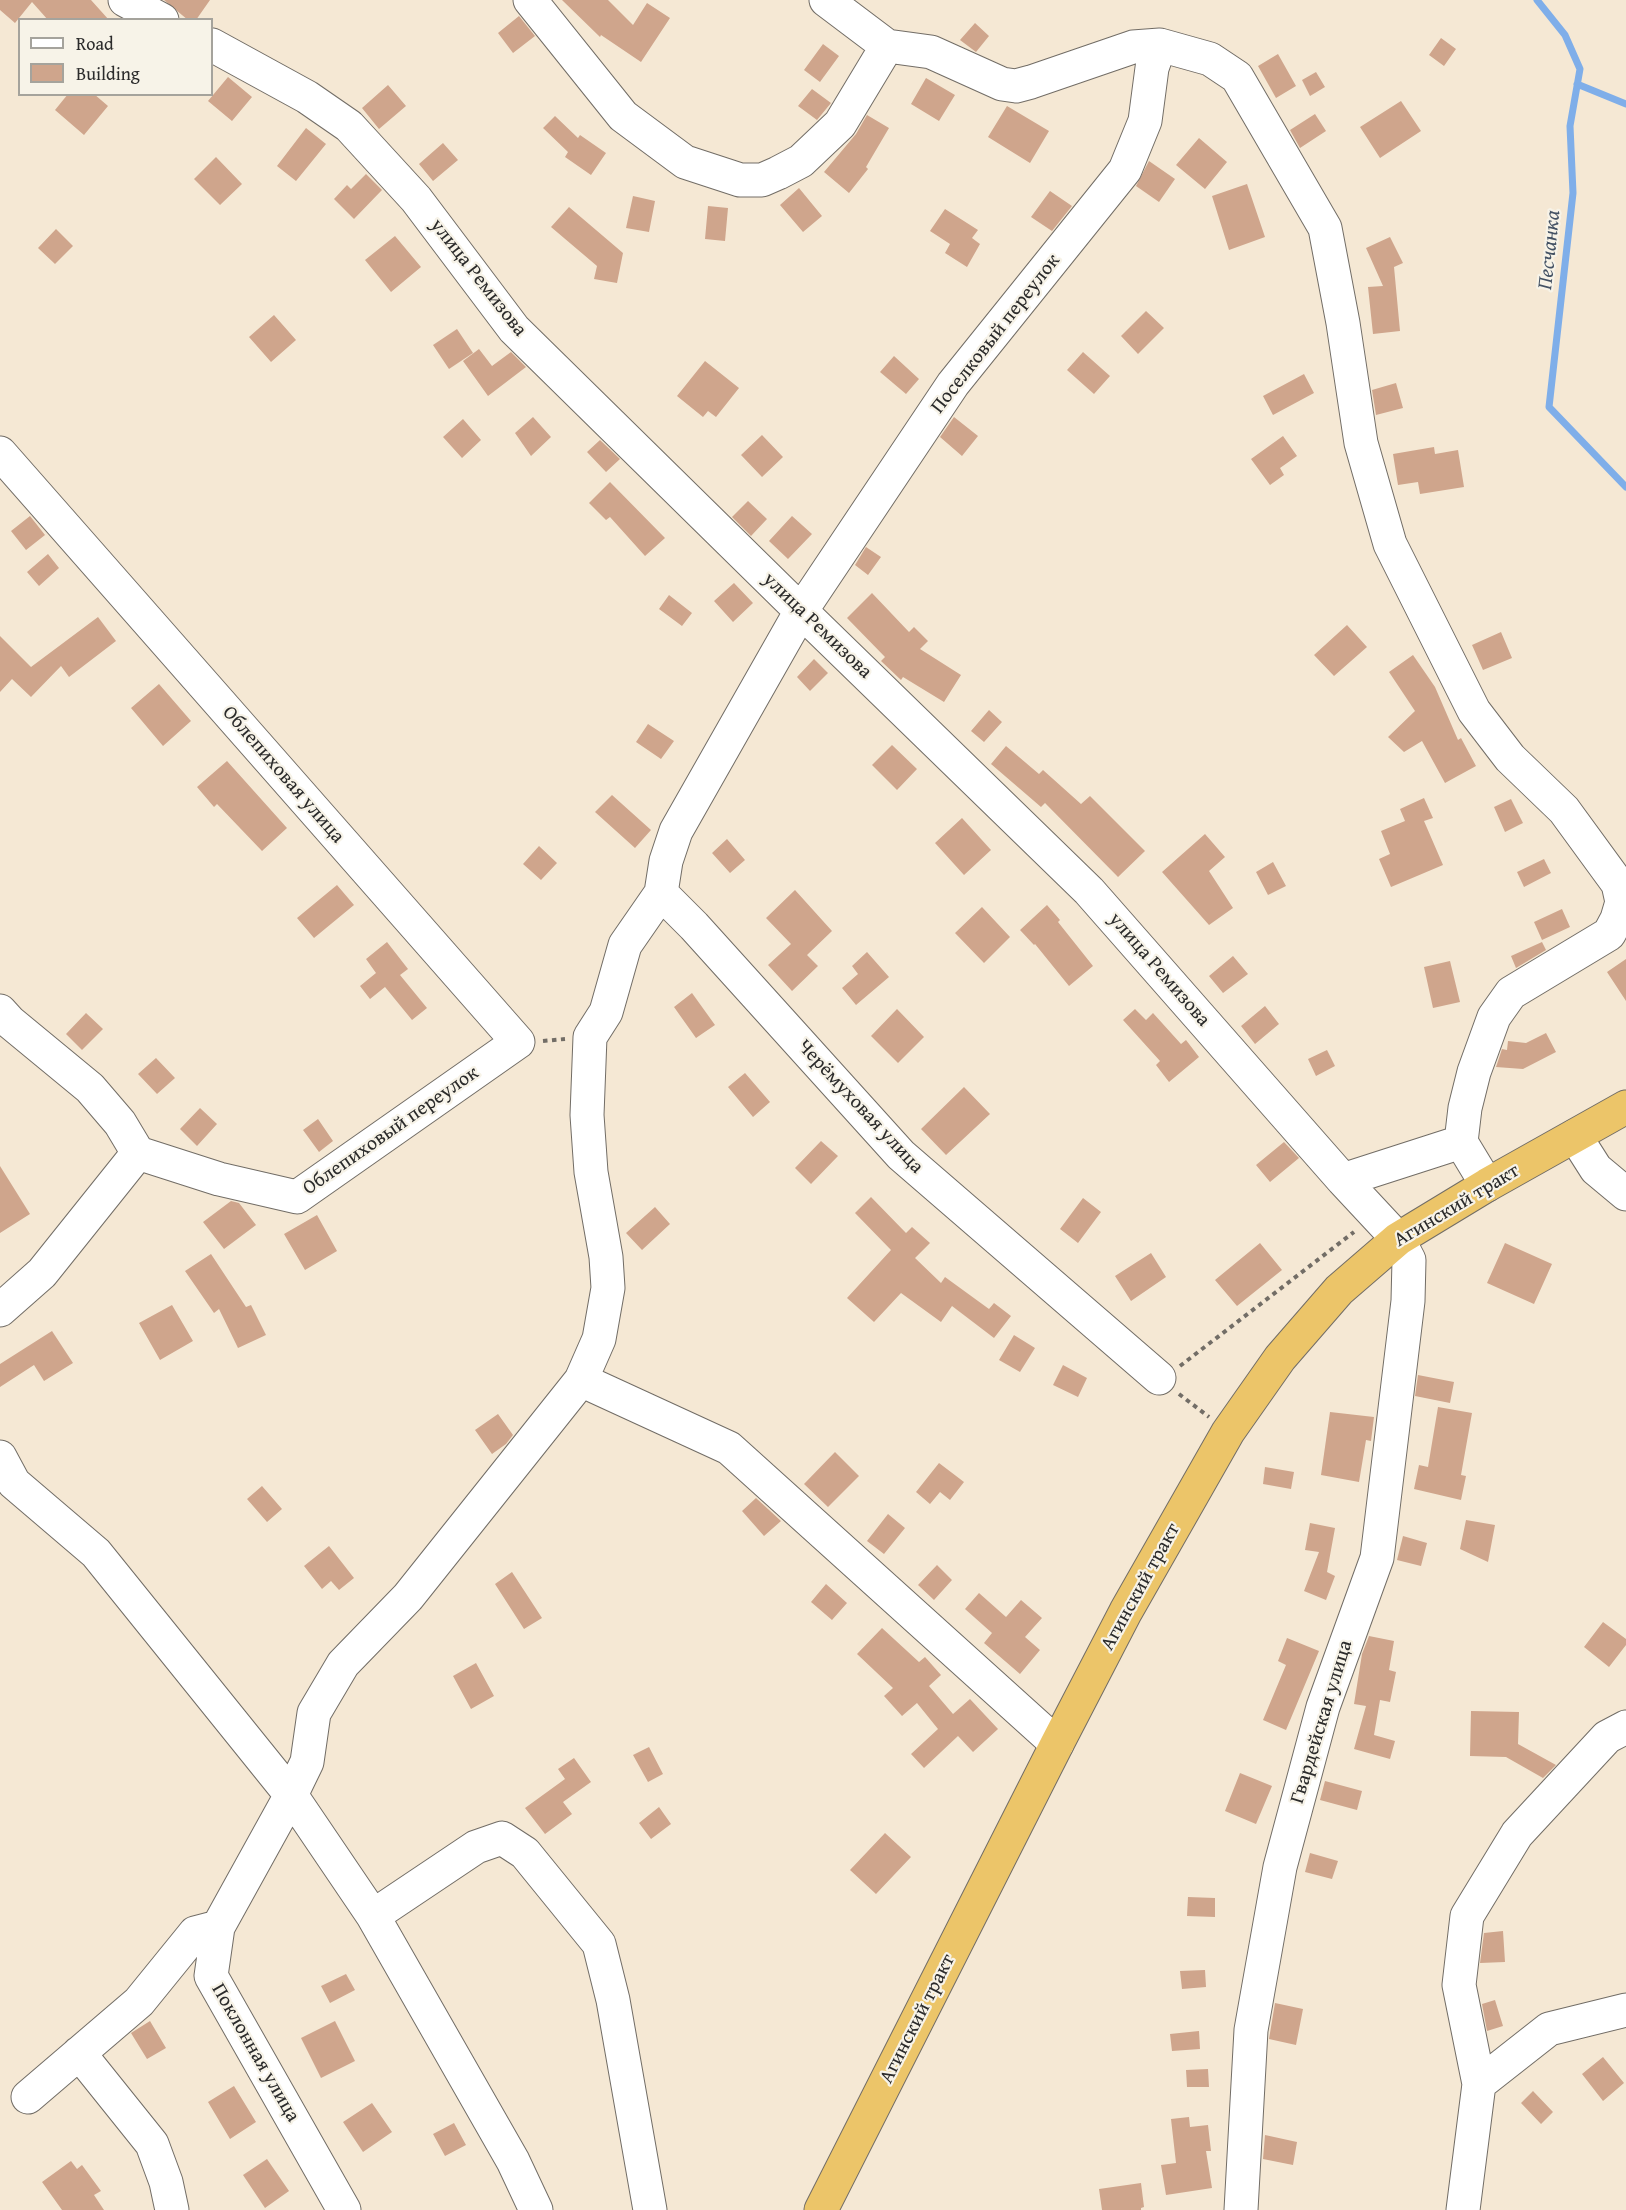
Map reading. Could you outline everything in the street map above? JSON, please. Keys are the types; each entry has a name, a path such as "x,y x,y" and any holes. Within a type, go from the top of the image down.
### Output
{"highway":[{"name":"Агинский тракт","path":"830,2205 1057,1744 1126,1611 1228,1432 1280,1358 1339,1290 1398,1239 1626,1107"}],"street":[{"path":"125,0 158,18"},
{"path":"530,0 623,116 685,162 740,180 762,180 801,161 840,124 887,46"},
{"path":"826,0 887,46 931,52 1002,84 1016,86 1133,47 1160,45 1210,59 1237,77 1325,228 1343,323 1361,443 1390,544 1474,711 1510,758 1564,810 1618,884 1622,902 1609,934 1511,993 1494,1017 1474,1072 1465,1108 1461,1142 1488,1185"},
{"name":"Поселковый переулок","path":"661,893 666,861 676,831 801,611 954,384 1125,170 1145,121 1152,68 1160,45"},
{"name":"улица Ремизова","path":"213,46 307,97 349,126 416,199 514,328 1089,891 1343,1180 1398,1239"},
{"name":"Облепиховая улица","path":"0,453 518,1042"},
{"path":"590,1037 606,1012 625,945 661,893"},
{"name":"Черёмуховая улица","path":"661,893 694,926 901,1155 1159,1378"},
{"path":"0,1011 10,1022 90,1088 120,1123 138,1153 42,1273 0,1310"},
{"name":"Поклонная улица","path":"344,2210 212,1976 218,1927 307,1762 314,1713 343,1664 408,1598 581,1380 599,1339 608,1288 606,1257 591,1172 587,1116 590,1037"},
{"name":"Облепиховый переулок","path":"138,1153 219,1179 297,1197 518,1042"},
{"path":"1575,1136 1596,1169 1626,1194"},
{"path":"1343,1180 1461,1142"},
{"name":"Гвардейская улица","path":"1242,2210 1251,2030 1280,1868 1323,1707 1377,1558 1408,1301 1409,1260 1398,1239"},
{"path":"581,1380 729,1448 1057,1744"},
{"path":"5,1472 96,1553 291,1795 373,1916 513,2160 532,2208"},
{"path":"1463,2210 1479,2084 1459,1985 1467,1916 1517,1834 1607,1737 1626,1727"},
{"path":"373,1916 476,1847 502,1838 525,1853 599,1944 613,2000 650,2210"},
{"path":"28,2097 139,2002 195,1933 218,1927"},
{"path":"1479,2084 1549,2029 1626,2010"},
{"path":"79,2053 152,2145 166,2182 172,2210"}],"path":[{"path":"518,1042 590,1037"},
{"path":"1228,1432 1159,1378 1184,1364 1376,1215"}],"building":[{"path":"0,0 91,0 107,18 46,18 32,2 15,23 0,10"},
{"path":"164,0 210,0 197,18 186,18"},
{"path":"562,0 608,0 633,25 647,3 670,18 641,62 601,35 600,37"},
{"path":"519,16 535,36 513,53 498,33"},
{"path":"975,23 989,36 976,52 960,40"},
{"path":"1441,38 1456,49 1444,66 1429,55"},
{"path":"823,44 839,56 820,82 804,70"},
{"path":"1278,54 1296,86 1276,98 1258,66"},
{"path":"1316,72 1325,87 1310,96 1302,80"},
{"path":"228,77 252,97 232,121 208,101"},
{"path":"926,78 955,95 939,121 911,104"},
{"path":"388,85 406,106 379,129 362,108"},
{"path":"812,89 831,103 817,120 798,106"},
{"path":"66,96 96,96 108,106 84,135 55,110"},
{"path":"1401,101 1421,131 1380,158 1360,127"},
{"path":"1007,106 1049,131 1030,163 988,137"},
{"path":"1315,114 1326,131 1300,148 1290,130"},
{"path":"867,115 889,128 866,167 868,169 849,193 824,172 856,134"},
{"path":"555,116 578,138 580,135 606,153 591,175 565,157 568,152 543,128"},
{"path":"306,128 326,144 296,181 277,166"},
{"path":"1199,138 1227,162 1205,189 1176,165"},
{"path":"443,143 458,160 433,181 419,164"},
{"path":"216,157 242,184 220,205 194,179"},
{"path":"1149,161 1175,179 1159,202 1136,186"},
{"path":"366,174 382,190 354,219 334,199 347,185 351,189"},
{"path":"1247,184 1265,237 1229,250 1212,196"},
{"path":"799,188 822,216 803,232 780,205"},
{"path":"1050,191 1072,206 1052,231 1031,217"},
{"path":"633,196 655,201 649,232 626,228"},
{"path":"708,206 728,208 725,241 705,239"},
{"path":"569,207 623,253 617,283 594,279 597,266 551,227"},
{"path":"945,209 978,230 972,238 980,244 967,267 945,253 950,244 930,231"},
{"path":"56,229 73,246 55,264 38,248"},
{"path":"395,236 421,267 391,292 365,260"},
{"path":"1390,237 1403,263 1394,267 1400,331 1373,334 1368,287 1383,286 1366,248"},
{"path":"1146,311 1164,328 1138,354 1121,336"},
{"path":"274,315 296,340 271,362 249,337"},
{"path":"457,329 473,353 449,369 433,345"},
{"path":"479,349 492,366 511,352 526,367 488,396 463,361"},
{"path":"1083,352 1110,376 1094,394 1067,370"},
{"path":"894,356 919,379 906,394 880,372"},
{"path":"705,361 739,388 716,417 708,411 703,417 677,396"},
{"path":"1304,374 1314,393 1273,415 1263,396"},
{"path":"1396,383 1403,408 1376,415 1372,390"},
{"path":"533,417 551,437 531,456 515,433"},
{"path":"954,417 978,436 962,456 940,437"},
{"path":"463,419 481,440 462,458 443,437"},
{"path":"762,435 783,457 762,477 741,455"},
{"path":"1283,436 1297,456 1280,468 1284,475 1270,485 1251,459"},
{"path":"600,440 620,459 606,472 587,452"},
{"path":"1434,447 1435,454 1458,450 1464,487 1420,494 1418,482 1398,485 1393,454"},
{"path":"610,482 665,538 645,556 610,517 606,520 589,503"},
{"path":"748,501 767,519 751,536 732,517"},
{"path":"30,516 45,535 26,550 11,531"},
{"path":"792,516 812,534 788,559 769,541"},
{"path":"866,547 881,557 868,575 855,565"},
{"path":"48,554 59,568 39,586 27,572"},
{"path":"734,583 753,603 733,622 714,601"},
{"path":"872,593 909,632 914,627 928,641 920,649 961,675 944,702 903,677 901,680 881,661 885,657 847,618"},
{"path":"669,595 692,613 682,626 659,609"},
{"path":"98,617 116,641 69,677 61,666 31,697 12,679 0,692 0,636 31,667"},
{"path":"1347,625 1367,647 1334,676 1314,655"},
{"path":"1501,632 1512,658 1483,670 1472,645"},
{"path":"1413,655 1435,687 1458,740 1461,738 1476,766 1445,783 1422,741 1404,752 1388,737 1415,711 1389,672"},
{"path":"814,659 828,673 810,691 797,677"},
{"path":"159,684 191,721 163,746 131,708"},
{"path":"989,710 1002,722 984,742 971,731"},
{"path":"648,724 674,741 661,759 636,742"},
{"path":"892,745 917,769 897,790 872,765"},
{"path":"1006,746 1039,774 1043,770 1081,804 1090,796 1145,851 1118,877 1045,803 1041,807 991,764"},
{"path":"227,761 287,828 262,851 217,804 214,807 197,787"},
{"path":"612,795 651,830 635,848 595,812"},
{"path":"1424,798 1433,818 1424,821 1443,865 1391,887 1379,859 1390,854 1381,831 1405,821 1400,809"},
{"path":"1511,799 1523,823 1505,832 1494,807"},
{"path":"962,818 991,850 964,875 935,843"},
{"path":"1205,834 1225,857 1209,871 1233,908 1209,925 1162,872"},
{"path":"727,839 745,860 730,873 712,853"},
{"path":"539,846 557,863 541,880 523,864"},
{"path":"1544,859 1551,873 1524,887 1517,872"},
{"path":"1273,862 1286,886 1268,895 1256,872"},
{"path":"337,885 354,905 314,938 297,918"},
{"path":"795,890 832,931 807,955 818,966 792,991 768,965 791,944 766,918"},
{"path":"1047,905 1093,966 1069,986 1035,944 1020,930"},
{"path":"982,907 1010,937 984,963 955,933"},
{"path":"1562,909 1570,927 1542,940 1534,922"},
{"path":"387,942 408,969 400,975 427,1008 412,1020 385,987 370,999 360,986 376,973 366,959"},
{"path":"1542,942 1546,950 1516,968 1511,956"},
{"path":"867,952 889,977 856,1005 842,988 858,974 852,966"},
{"path":"1233,956 1248,974 1223,993 1209,976"},
{"path":"1626,959 1626,1001 1607,972"},
{"path":"1450,961 1460,1002 1433,1008 1424,967"},
{"path":"692,993 715,1025 696,1038 674,1007"},
{"path":"1265,1006 1279,1024 1255,1044 1241,1026"},
{"path":"897,1009 924,1037 898,1063 871,1036"},
{"path":"1135,1009 1146,1020 1153,1013 1181,1044 1186,1040 1199,1057 1169,1082 1156,1065 1160,1061 1123,1020"},
{"path":"86,1013 103,1029 82,1050 66,1034"},
{"path":"1546,1033 1556,1052 1523,1069 1496,1067 1502,1049 1507,1050 1508,1041 1526,1043"},
{"path":"1327,1050 1335,1066 1316,1076 1308,1059"},
{"path":"156,1058 175,1078 157,1094 138,1074"},
{"path":"745,1073 770,1102 753,1117 728,1087"},
{"path":"964,1087 990,1114 946,1155 921,1129"},
{"path":"200,1108 217,1124 197,1146 180,1129"},
{"path":"318,1119 333,1141 319,1152 303,1130"},
{"path":"821,1141 838,1156 811,1184 795,1168"},
{"path":"1284,1142 1299,1158 1270,1182 1256,1165"},
{"path":"0,1166 30,1214 0,1233"},
{"path":"871,1197 906,1233 912,1227 930,1243 915,1258 941,1283 945,1277 989,1309 994,1303 1011,1316 994,1338 952,1306 941,1322 901,1293 874,1322 847,1298 891,1250 855,1213"},
{"path":"1083,1198 1101,1212 1078,1243 1060,1229"},
{"path":"231,1201 239,1203 256,1225 224,1249 203,1222"},
{"path":"655,1207 670,1224 642,1250 626,1233"},
{"path":"317,1215 337,1251 305,1270 284,1234"},
{"path":"1260,1243 1282,1270 1237,1306 1215,1280"},
{"path":"1505,1243 1552,1264 1534,1304 1487,1283"},
{"path":"1151,1253 1166,1277 1131,1301 1115,1276"},
{"path":"211,1254 246,1307 251,1305 266,1335 238,1348 219,1309 214,1313 185,1271"},
{"path":"172,1305 193,1341 160,1360 139,1323"},
{"path":"52,1331 73,1363 44,1381 34,1365 0,1387 0,1364"},
{"path":"1014,1335 1035,1348 1020,1372 999,1360"},
{"path":"1063,1365 1087,1378 1078,1397 1053,1385"},
{"path":"1418,1375 1454,1382 1450,1403 1415,1396"},
{"path":"1438,1407 1472,1413 1461,1475 1466,1476 1461,1500 1414,1489 1419,1465 1428,1467"},
{"path":"1330,1412 1374,1417 1371,1441 1366,1440 1359,1482 1321,1475"},
{"path":"498,1414 513,1435 506,1444 492,1454 475,1430"},
{"path":"835,1452 859,1476 828,1507 804,1484"},
{"path":"939,1463 964,1482 950,1500 940,1492 930,1504 916,1492"},
{"path":"1265,1467 1294,1472 1291,1489 1263,1484"},
{"path":"262,1486 282,1509 267,1522 247,1499"},
{"path":"756,1498 781,1521 764,1536 742,1511"},
{"path":"888,1514 905,1528 884,1554 867,1541"},
{"path":"1466,1520 1495,1525 1488,1562 1460,1549"},
{"path":"1310,1523 1335,1528 1327,1572 1335,1576 1326,1600 1304,1591 1319,1552 1305,1550"},
{"path":"1403,1536 1427,1543 1421,1566 1397,1560"},
{"path":"329,1546 354,1578 339,1590 331,1581 322,1589 304,1566"},
{"path":"937,1565 952,1580 934,1600 918,1585"},
{"path":"512,1572 542,1618 524,1629 495,1584"},
{"path":"826,1584 847,1603 832,1620 811,1602"},
{"path":"979,1593 1006,1617 1021,1600 1042,1618 1025,1637 1040,1650 1020,1674 984,1643 992,1633 965,1609"},
{"path":"1603,1622 1626,1639 1626,1645 1609,1667 1584,1647"},
{"path":"882,1628 919,1662 925,1657 941,1675 929,1686 953,1714 970,1699 998,1729 973,1752 958,1736 924,1768 911,1754 938,1729 917,1703 902,1716 884,1696 893,1688 857,1654"},
{"path":"1369,1636 1394,1641 1389,1670 1396,1672 1390,1702 1380,1700 1374,1735 1395,1741 1390,1759 1354,1749 1366,1706 1354,1704 1362,1654"},
{"path":"1287,1638 1319,1651 1286,1730 1263,1720 1286,1665 1278,1661"},
{"path":"476,1663 494,1696 471,1709 453,1676"},
{"path":"1471,1711 1519,1712 1518,1744 1556,1765 1543,1778 1506,1757 1470,1756"},
{"path":"649,1747 663,1774 648,1782 633,1755"},
{"path":"574,1758 591,1782 563,1802 572,1814 545,1834 525,1808 565,1779 558,1769"},
{"path":"1240,1773 1272,1786 1256,1824 1225,1811"},
{"path":"1325,1781 1362,1791 1357,1810 1320,1800"},
{"path":"659,1807 671,1824 651,1839 639,1823"},
{"path":"885,1833 911,1857 876,1894 850,1870"},
{"path":"1310,1853 1338,1861 1332,1879 1305,1872"},
{"path":"1188,1897 1215,1898 1215,1917 1187,1916"},
{"path":"1503,1931 1505,1962 1480,1963 1484,1933"},
{"path":"1205,1970 1206,1987 1182,1989 1180,1971"},
{"path":"346,1974 355,1990 330,2003 321,1986"},
{"path":"1495,2000 1503,2026 1487,2031 1482,2004"},
{"path":"1275,2003 1303,2009 1296,2045 1269,2039"},
{"path":"150,2021 166,2048 147,2059 131,2033"},
{"path":"335,2021 355,2061 321,2078 301,2038"},
{"path":"1199,2031 1200,2049 1172,2051 1170,2034"},
{"path":"1603,2057 1624,2083 1603,2101 1582,2074"},
{"path":"1208,2069 1209,2087 1187,2087 1186,2070"},
{"path":"234,2086 256,2122 230,2139 208,2102"},
{"path":"1533,2091 1553,2112 1541,2124 1521,2103"},
{"path":"372,2103 392,2132 363,2152 343,2122"},
{"path":"1189,2117 1190,2127 1208,2125 1211,2151 1206,2151 1212,2188 1166,2195 1161,2165 1176,2163 1171,2119"},
{"path":"454,2123 466,2145 445,2156 433,2134"},
{"path":"1265,2135 1297,2142 1293,2165 1263,2159"},
{"path":"267,2159 289,2191 265,2208 243,2175"},
{"path":"71,2161 77,2169 82,2165 101,2191 94,2195 104,2210 62,2210 42,2182"},
{"path":"1141,2183 1144,2207 1141,2210 1102,2210 1099,2189"}],"waterway":[{"name":"Песчанка","path":"1537,0 1565,35 1580,69 1570,126 1573,193 1549,407 1626,487"},
{"path":"1577,84 1626,104"}]}
